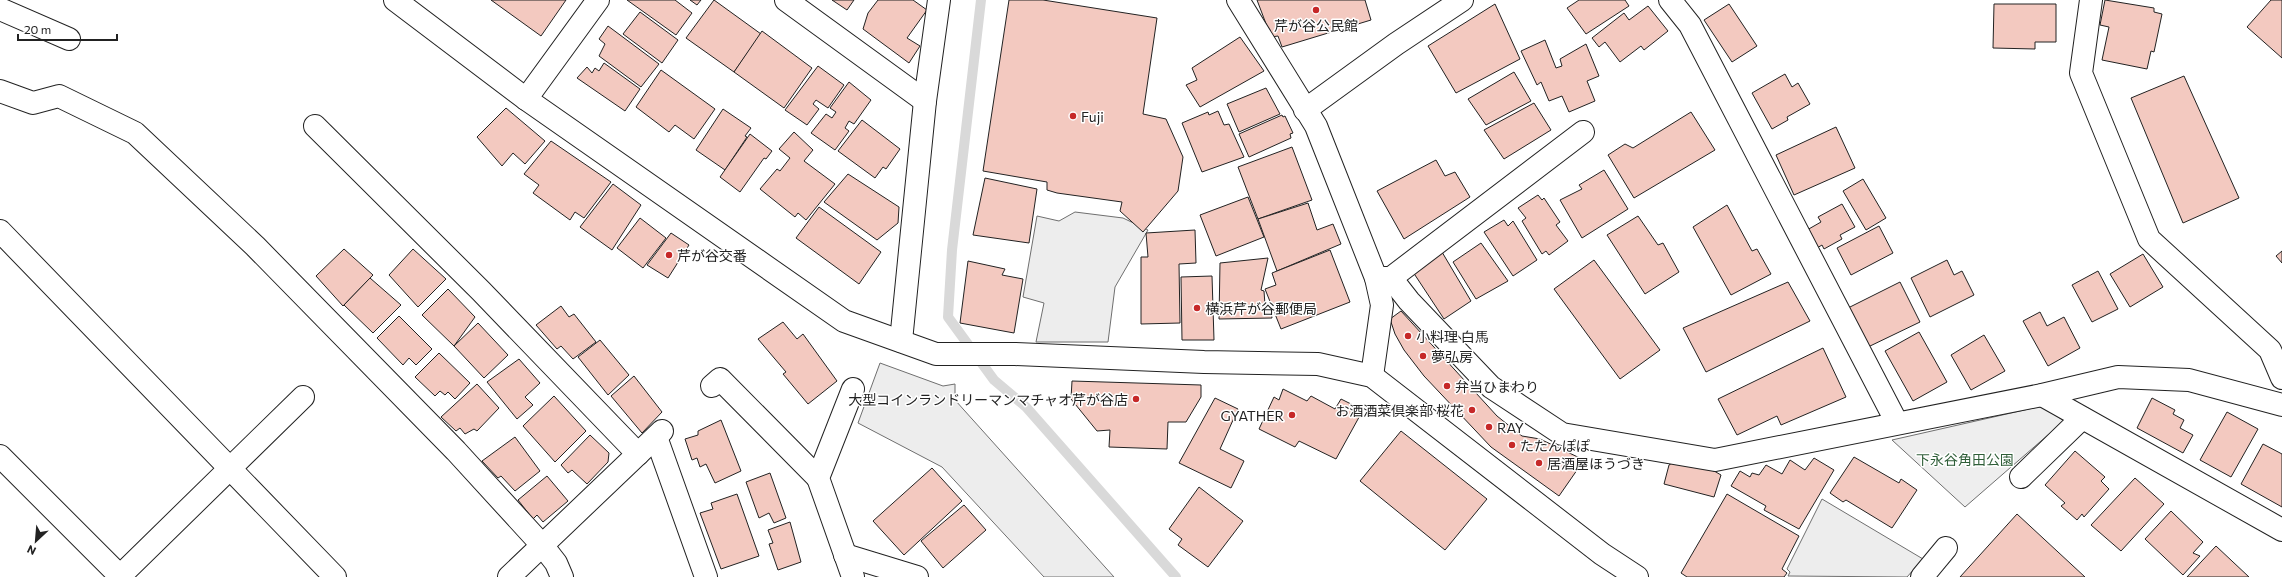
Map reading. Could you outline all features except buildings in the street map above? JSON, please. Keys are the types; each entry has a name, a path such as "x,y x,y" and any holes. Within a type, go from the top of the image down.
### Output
{"street":[{"path":"395,0 526,99 844,321 936,354 1015,354 1204,362 1318,364 1372,376 1602,554 1637,577"},
{"path":"526,99 598,0"},
{"path":"786,0 925,101"},
{"path":"901,341 925,101 939,0"},
{"path":"1238,0 1316,126 1384,278 1409,301 1491,387 1562,434 1715,460 1897,422 2042,395 2118,377 2189,380 2282,405"},
{"path":"1305,110 1396,44 1462,0"},
{"path":"1670,0 1690,25 1897,422"},
{"path":"2091,0 2081,73 2149,239 2270,350 2282,378"},
{"path":"0,9 69,39"},
{"path":"0,91 33,103 59,96 135,133 255,246 456,451 542,545 556,563 562,577"},
{"path":"315,126 481,291 638,454"},
{"path":"1372,376 1382,305 1384,278 1583,132"},
{"path":"0,231 335,577"},
{"path":"712,386 720,379 818,478 853,577"},
{"path":"818,478 853,390"},
{"path":"2042,395 2282,530"},
{"path":"0,456 121,577 303,397"},
{"path":"2021,478 2082,418"},
{"path":"510,577 659,434 706,577"},
{"path":"1922,577 1946,548"},
{"path":"845,555 917,577"}],"green space":[{"name":"下永谷角田公園","path":"2042,406 2064,421 1965,507 1892,440"}],"shaded area":[{"path":"1075,212 1123,218 1148,230 1115,287 1108,342 1036,342 1044,303 1023,297 1037,216 1059,221"},
{"path":"880,363 943,386 955,384 955,400 1114,577 1044,577 942,467 858,423"},
{"path":"1822,499 1923,559 1907,577 1788,576 1790,572 1787,569"}],"waterway":[{"path":"981,0 952,250 948,317 994,380 1026,407 1176,577"}],"place":[{"name":"芹が谷公民館","path":"1316,10"},
{"name":"Fuji","path":"1073,116"},
{"name":"芹が谷交番","path":"669,255"},
{"name":"横浜芹が谷郵便局","path":"1197,308"},
{"name":"小料理 白馬","path":"1408,336"},
{"name":"夢弘房","path":"1423,356"},
{"name":"弁当ひまわり","path":"1447,386"},
{"name":"大型コインランドリーマンマチャオ芹が谷店","path":"1136,399"},
{"name":"お酒酒菜倶楽部 桜花","path":"1472,410"},
{"name":"GYATHER","path":"1292,415"},
{"name":"RAY","path":"1489,427"},
{"name":"たたんぽぽ","path":"1512,445"},
{"name":"居酒屋ほうづき","path":"1539,463"}]}
